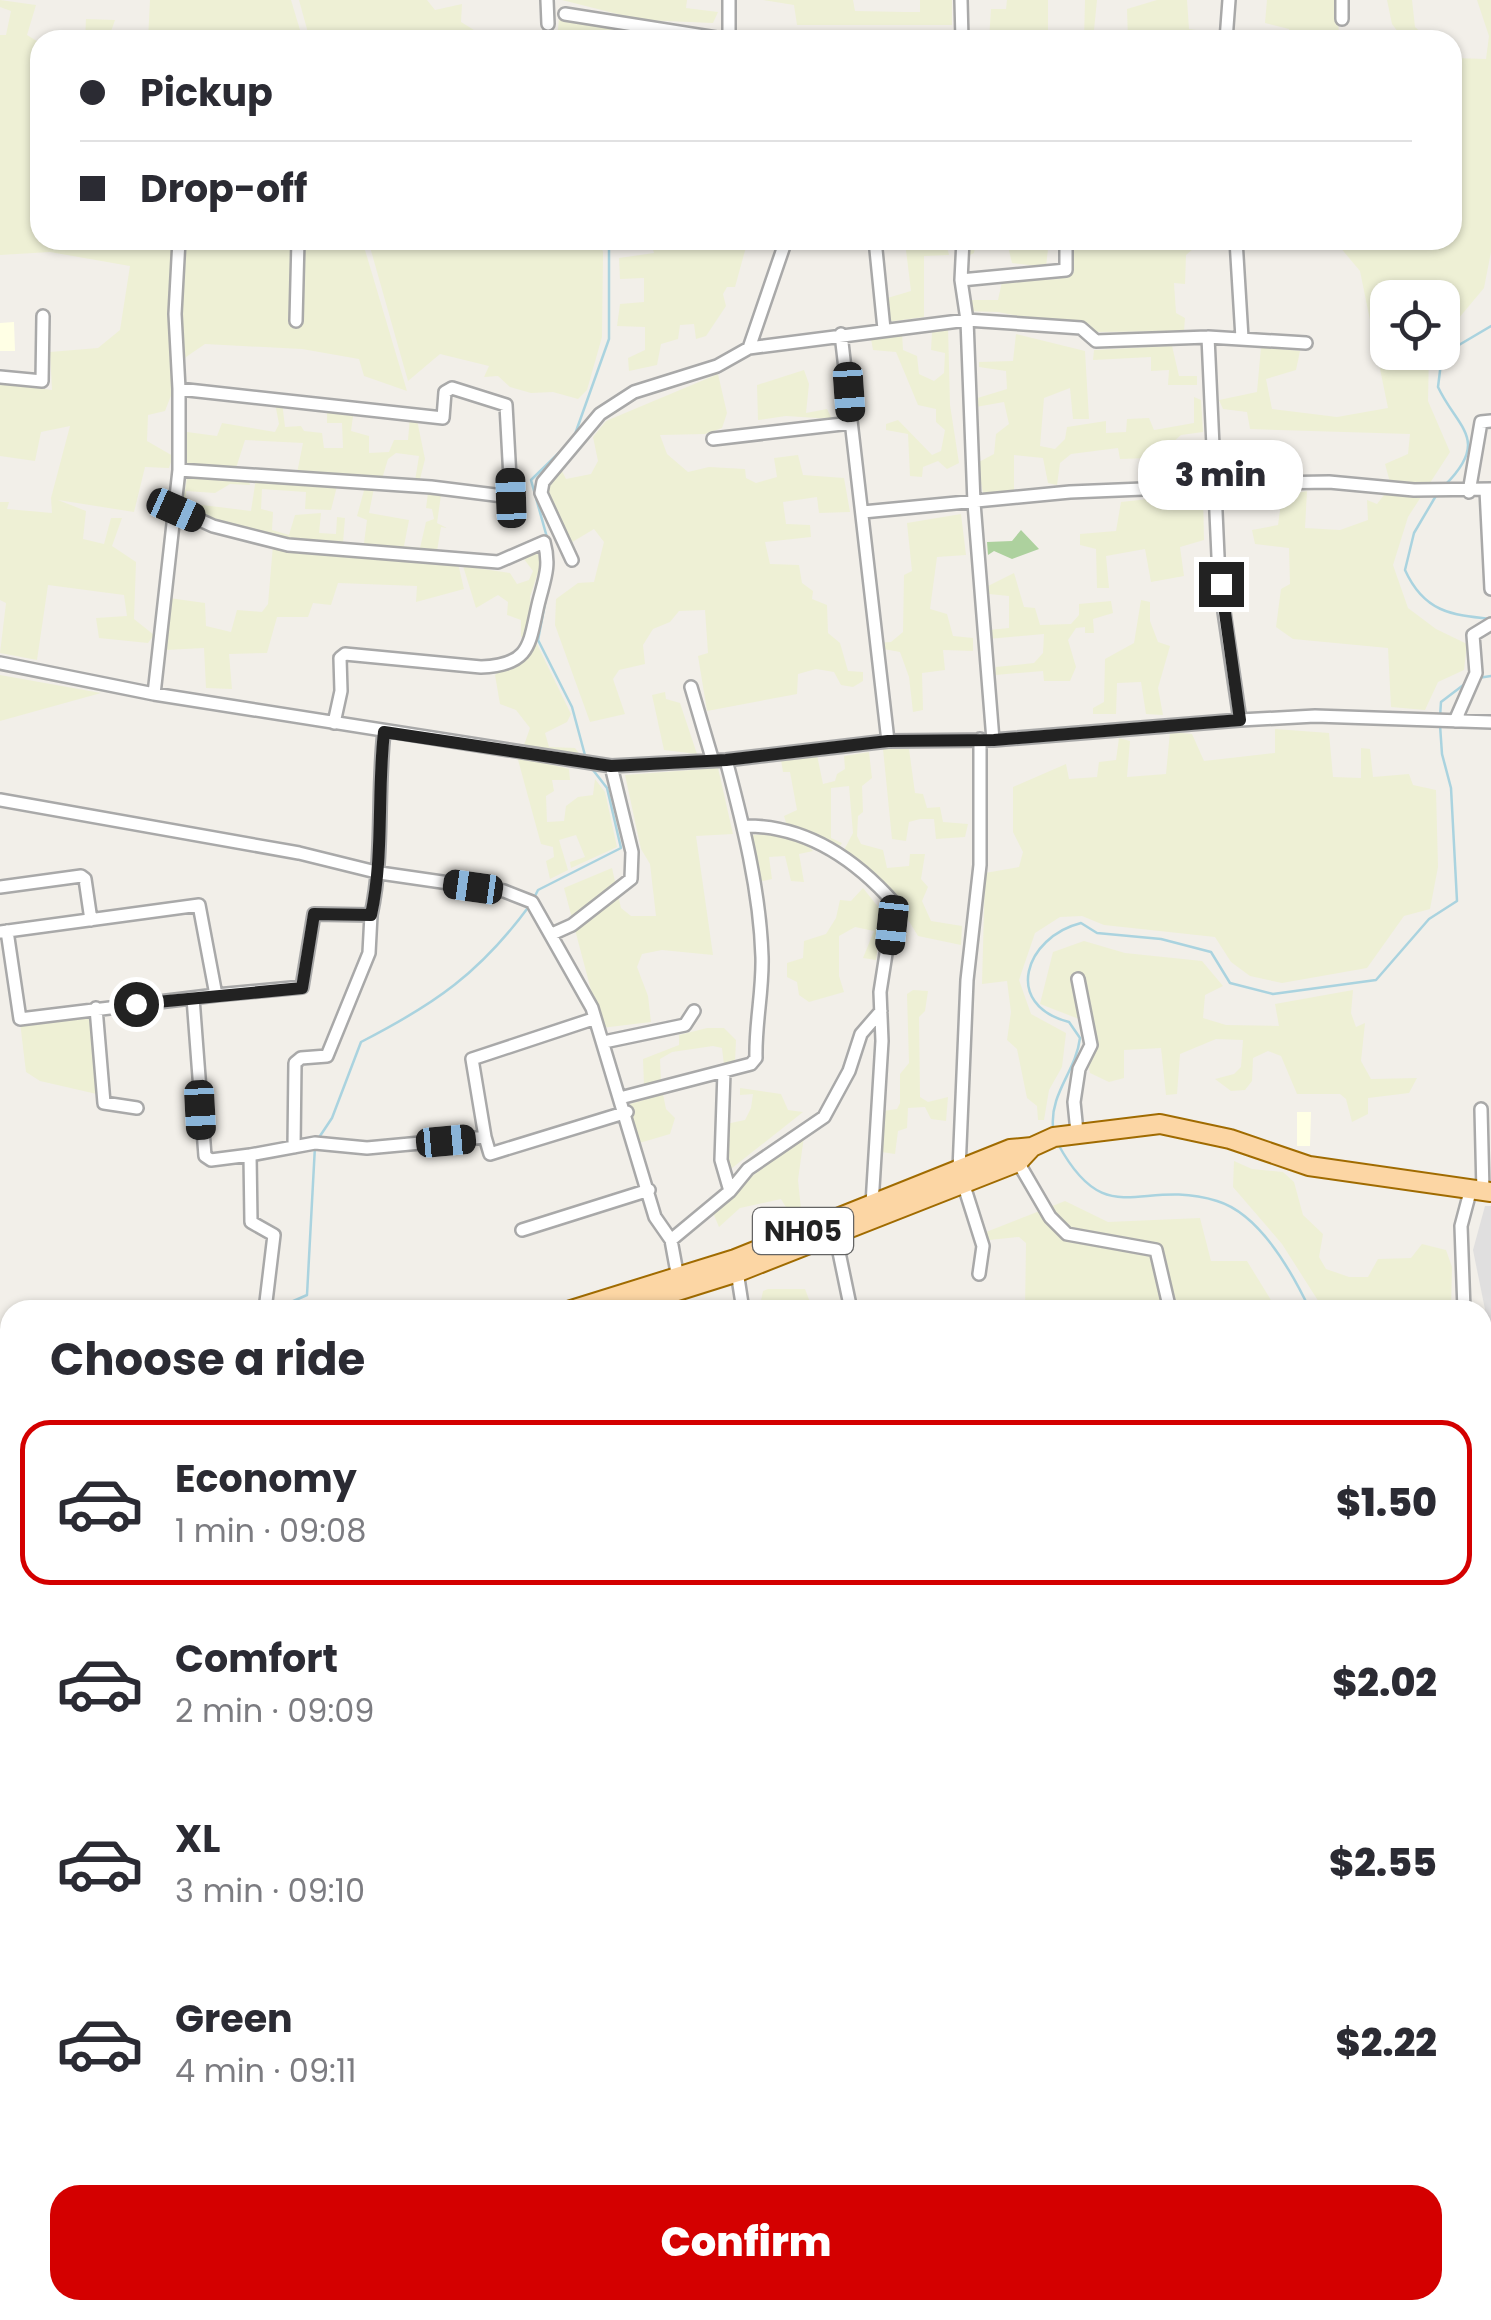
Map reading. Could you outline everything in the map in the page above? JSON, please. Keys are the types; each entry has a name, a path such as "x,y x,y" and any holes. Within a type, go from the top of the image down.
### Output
{"main road":[{"name":"NH05","path":"644,1300 835,1232 1020,1146 1032,1147 1076,1132 1160,1124 1230,1140 1309,1166 1481,1192"},
{"name":"NH05","path":"604,1300 736,1266 872,1204 1018,1162 1032,1147"}],"street":[{"path":"547,0 548,24"},
{"path":"729,0 730,30"},
{"path":"961,0 962,30"},
{"path":"1227,30 1229,0"},
{"path":"1342,0 1342,19"},
{"path":"565,14 667,30"},
{"path":"154,694 179,470 175,314 178,250"},
{"path":"296,322 298,250"},
{"path":"750,348 783,250"},
{"path":"876,250 884,328"},
{"path":"962,250 987,740 980,866 967,980 961,1176 983,1246 979,1274"},
{"path":"961,280 1066,270 1066,250"},
{"path":"1237,250 1242,338"},
{"path":"0,377 42,382 46,339 43,316"},
{"path":"572,560 541,493 544,482 600,414 634,392 717,366 750,348 968,320 1081,328 1096,342 1208,337 1306,343"},
{"path":"841,334 888,741"},
{"path":"1208,337 1220,578 1240,720"},
{"path":"179,389 444,418 445,392 452,388 494,398 506,406 511,498 431,486 179,470"},
{"path":"1469,492 1481,422 1491,421"},
{"path":"713,439 851,423"},
{"path":"864,512 1070,492 1217,485 1329,482 1414,490 1488,490 1491,590"},
{"path":"176,510 213,526 288,545 498,562 544,542 551,564 537,610 536,630 524,651 503,666 481,667 345,654 340,658 341,690 334,723"},
{"path":"1455,721 1469,697 1476,673 1473,635 1491,624"},
{"path":"0,663 154,694 611,766 726,760 888,741 987,740 1315,716 1491,722"},
{"path":"690,687 712,758"},
{"path":"294,1146 294,1063 301,1058 327,1056 368,953 380,873 378,786 384,732"},
{"path":"620,1098 724,1072 751,1064 756,1058 762,961 744,826 726,760"},
{"path":"552,934 572,925 631,879 632,852 611,766"},
{"path":"0,800 299,853 380,873 504,892 532,902 578,980 604,1042 655,1217 671,1240 678,1278"},
{"path":"744,826 771,826 810,836 873,880 894,904 880,992 872,1204"},
{"path":"0,888 81,876 85,878 91,920"},
{"path":"216,995 199,905 3,932 20,1018 302,988 314,914 371,915"},
{"path":"1076,1132 1074,1102 1079,1070 1091,1046 1078,980"},
{"path":"193,998 205,1156 211,1160 316,1143 367,1148 484,1138"},
{"path":"96,1008 104,1103 138,1108"},
{"path":"604,1042 685,1026 694,1011"},
{"path":"671,1240 730,1191 748,1169 824,1117 849,1071 861,1034 881,1011"},
{"path":"593,1019 472,1060 484,1138 490,1154 627,1112"},
{"path":"724,1072 721,1160 730,1191"},
{"path":"1464,1300 1461,1226 1481,1192 1481,1109"},
{"path":"250,1156 251,1222 274,1235 266,1300"},
{"path":"1018,1162 1050,1217 1067,1234 1156,1250 1169,1300"},
{"path":"522,1230 648,1190"},
{"path":"835,1232 849,1300"},
{"path":"736,1266 741,1300"}],"shaded area":[{"path":"0,0 36,5 27,35 30,250 365,250 407,391 364,376 359,359 302,349 205,344 186,357 165,411 148,415 147,441 173,456 169,468 145,467 134,512 58,500 86,511 83,539 104,544 111,518 122,518 112,546 136,562 134,619 154,635 148,643 99,638 96,618 127,616 124,595 48,585 37,660 0,653 6,603 0,600 0,502 9,502 7,509 52,513 51,498 70,426 41,432 35,461 0,456 0,383 52,390 50,352 98,348 120,330 130,266 50,252 0,255 0,35 6,35 11,11 0,7"},
{"path":"150,0 291,0 300,30 148,30"},
{"path":"299,0 427,0 435,10 462,4 461,22 474,30 307,30"},
{"path":"562,0 687,0 686,8 718,12 713,23 641,20"},
{"path":"763,0 853,0 855,11 920,12 920,0 952,0 952,25 797,25 794,5"},
{"path":"1007,0 1048,0 1048,30 990,30 991,9 1006,9"},
{"path":"1085,0 1097,0 1094,30 1084,30"},
{"path":"1157,0 1187,0 1189,29 1196,30 1128,30 1127,9"},
{"path":"1267,0 1337,0 1339,30 1289,30 1265,23"},
{"path":"1387,0 1412,0 1418,30 1396,30"},
{"path":"1477,0 1491,0 1491,252 1484,288 1460,317 1460,280 1370,280 1370,320 1360,271 1342,250 1462,250 1462,58 1486,59 1489,36"},
{"path":"559,18 618,30 558,30"},
{"path":"86,19 115,20 112,30 85,30"},
{"path":"371,250 602,250 602,337 587,390 578,399 510,387 498,376 484,377 489,366 440,354 408,381"},
{"path":"653,250 745,250 735,287 727,287 723,294 726,306 706,336 696,339 694,324 680,325 678,339 661,344 657,365 629,371 628,358 645,350 645,327 617,326 620,304 644,302 644,278 620,279 619,258 654,253"},
{"path":"906,250 948,250 949,255 924,256 924,317 887,322 884,299 911,291"},
{"path":"960,250 975,250 974,253 960,260"},
{"path":"1009,250 1048,250 1046,267 1012,263"},
{"path":"1062,250 1192,250 1186,255 1185,284 1174,283 1176,313 1185,318 1184,331 1096,332 998,312 965,311 966,300 998,300 1002,282 1060,279"},
{"path":"14,322 15,351 0,351 0,323"},
{"path":"948,327 950,405 959,463 947,469 938,461 923,467 922,477 910,476 908,434 886,430 886,424 898,420 932,455 941,451 945,430 936,422 936,409 918,405 896,352 873,350 871,339 902,333 903,350 917,356 919,374 934,381 944,373 945,353 931,350 932,332"},
{"path":"1016,334 1085,351 1089,419 1073,419 1070,388 1044,398 1040,446 1055,449 1065,439 1067,427 1106,421 1106,433 1126,432 1127,419 1149,418 1154,430 1194,423 1194,397 1201,400 1203,432 1181,435 1173,442 1172,465 1163,469 1150,458 1120,459 1118,448 1071,454 1060,463 1057,485 1048,483 1043,458 1014,455 1014,490 983,493 977,463 994,454 996,434 1009,424 1004,402 970,408 971,400 1007,389 1006,371 979,367 979,362 1013,361"},
{"path":"1172,346 1179,376 1197,376 1197,385 1168,385 1169,370 1151,371 1151,357 1093,360 1094,350"},
{"path":"1261,347 1300,351 1296,370 1266,379 1272,409 1337,417 1388,408 1380,370 1429,370 1428,401 1450,452 1408,517 1393,565 1408,608 1436,629 1467,644 1464,670 1438,682 1425,710 1391,707 1388,648 1293,639 1276,627 1281,589 1290,584 1289,548 1255,544 1252,530 1278,525 1282,496 1307,491 1305,528 1340,530 1368,520 1367,500 1377,504 1391,486 1385,464 1408,454 1410,434 1250,429 1247,412 1223,409 1219,400 1257,392"},
{"path":"804,370 809,384 806,413 827,409 832,419 786,416 758,420 757,385"},
{"path":"718,374 727,413 722,428 705,434 660,435 667,454 688,472 709,467 745,469 746,478 756,483 777,477 774,458 798,455 803,475 844,478 850,512 819,513 817,497 783,502 786,524 810,525 811,537 765,542 770,564 799,565 802,583 813,591 812,599 827,605 828,633 840,643 848,671 863,672 863,681 853,687 841,685 834,672 816,669 798,674 797,694 707,711 698,656 708,653 705,610 679,611 670,622 653,629 643,645 645,664 619,670 613,679 625,714 590,722 555,625 556,599 578,583 594,582 604,542 594,529 559,550 540,480 560,467 566,479 591,474 598,461 593,437 606,421"},
{"path":"282,402 285,427 301,426 304,431 322,433 324,448 343,448 342,423 327,423 327,408 354,409 351,431 369,436 369,453 389,452 394,440 408,440 410,417 417,420 425,459 419,483 415,481 419,456 396,453 388,459 381,482 297,473 303,443 245,440 236,468 186,464 187,432 217,436 222,423 275,432 279,424 275,403"},
{"path":"188,472 248,477 250,485 230,484 215,493 186,491 186,503 251,511 256,478 337,486 331,510 305,509 306,492 262,489 261,509 273,512 272,530 289,535 295,515 321,513 319,533 336,534 337,517 345,518 343,543 364,543 367,520 357,516 365,487 374,488 369,513 409,520 404,546 420,548 426,522 434,519 432,509 426,508 428,493 441,495 437,523 447,528 441,527 437,551 296,541 264,536 182,508"},
{"path":"1203,493 1204,540 1180,547 1184,576 1151,582 1145,549 1106,556 1109,588 1097,588 1096,549 1080,545 1080,534 1116,531 1121,502"},
{"path":"961,514 966,555 937,557 930,609 947,614 953,636 973,638 973,651 943,650 945,670 922,673 923,710 913,712 909,677 900,652 878,648 876,643 891,642 903,632 904,575 912,571 907,523"},
{"path":"273,545 457,559 464,589 416,602 417,586 338,583 331,605 313,603 308,617 277,617 267,653 229,654 232,689 206,688 204,648 165,650 169,598 205,603 206,626 231,632 237,610 262,612 268,604"},
{"path":"535,551 542,560 530,597 534,638 571,714 567,722 545,733 549,747 575,748 581,756 523,748 530,728 516,710 500,704 495,675 530,648 521,636 521,620 507,615 508,602 498,595 476,608 463,566 510,573 517,584 529,580 533,571 524,559"},
{"path":"1014,573 1024,607 1035,608 1040,625 1071,624 1079,615 1079,604 1111,601 1113,613 1093,619 1094,633 1085,633 1085,627 1076,628 1068,640 1076,667 1070,681 1044,681 1043,671 995,675 996,667 1034,663 1043,653 1044,634 988,639 989,630 1009,628 1009,596 989,594 988,586"},
{"path":"1141,600 1150,602 1150,621 1158,642 1170,646 1158,688 1163,715 1146,714 1141,682 1117,683 1116,714 1093,714 1093,708 1104,702 1105,659 1134,643"},
{"path":"0,675 101,693 0,721"},
{"path":"665,692 666,699 680,703 697,754 664,750 652,695"},
{"path":"1275,729 1329,733 1333,777 1361,778 1361,748 1370,749 1373,777 1409,774 1413,785 1436,790 1438,867 1430,909 1404,916 1367,968 1282,983 1250,976 1231,962 1215,937 1104,925 1082,916 1060,917 1035,933 1019,980 1031,1014 1066,1033 1062,1067 1049,1090 1044,1120 1038,1120 1037,1106 1027,1098 1017,1049 1007,1040 1011,1012 1007,981 982,984 985,873 1019,867 1023,852 1013,832 1013,787 1066,764 1069,779 1097,777 1099,762 1116,760 1119,738 1130,741 1127,777 1166,774 1170,732 1192,734 1204,761 1275,753"},
{"path":"883,749 909,749 915,793 923,794 927,808 940,807 943,822 968,824 965,837 936,839 934,819 920,819 909,822 906,841 892,839"},
{"path":"869,752 872,778 862,786 863,812 858,816 857,836 861,844 883,850 887,868 909,866 910,854 925,854 921,879 928,887 922,901 931,921 962,926 961,945 918,936 907,918 898,915 842,854 853,833 849,786 831,788 831,838 842,843 838,849 787,826 784,816 797,810 790,772 783,772 781,760 817,755 823,784 835,781 845,769 844,756"},
{"path":"517,756 569,769 570,780 552,780 554,791 546,796 547,822 564,821 566,806 578,797 593,795 595,779 605,792 617,847 571,868 570,862 585,857 576,835 559,840 568,870 550,879 546,861 554,857 553,847 541,844"},
{"path":"718,768 733,834 696,836 713,955 662,950 642,954 637,967 648,996 651,1022 601,1028 564,888 612,868 621,908 631,916 656,916 650,864 641,849 625,775"},
{"path":"772,833 806,844 813,851 799,854 804,882 791,881 785,856 769,857 772,879 755,883 745,836"},
{"path":"863,888 883,913 876,960 863,958 874,931 855,927 839,936 839,976 844,992 809,1002 799,995 797,982 787,977 787,963 803,958 804,941 826,934 836,918 840,900 851,901"},
{"path":"1084,941 1125,953 1202,961 1223,986 1205,995 1203,1018 1226,1025 1279,1026 1275,1004 1353,990 1351,1013 1356,1027 1365,1023 1361,1061 1371,1079 1417,1078 1409,1093 1368,1098 1368,1114 1352,1122 1346,1099 1340,1094 1297,1094 1281,1056 1268,1051 1253,1058 1252,1081 1245,1090 1231,1091 1215,1079 1234,1074 1241,1067 1243,1040 1216,1039 1180,1054 1177,1094 1166,1095 1161,1048 1124,1050 1124,1078 1109,1082 1090,1073 1079,1019 1040,1004 1053,952"},
{"path":"913,990 928,991 925,1011 919,1017 920,1097 928,1102 948,1097 946,1121 931,1119 925,1107 908,1108 907,1128 898,1131 895,1154 875,1151 876,1112 897,1109 900,1103 900,1074 909,1063 907,994"},
{"path":"94,1011 101,1095 40,1081 26,1072 20,1022"},
{"path":"724,1028 736,1040 735,1062 724,1065 722,1048 713,1046 672,1052 660,1059 661,1081 644,1085 643,1059 679,1045 679,1035"},
{"path":"740,1088 781,1094 788,1110 803,1112 722,1176 726,1124 745,1120 751,1108 753,1094 740,1095"},
{"path":"663,1094 666,1109 675,1118 670,1134 636,1144 627,1105"},
{"path":"1297,1112 1311,1112 1310,1146 1297,1146"},
{"path":"804,1136 798,1180 802,1219 795,1222 781,1199 740,1208 719,1227 711,1208"},
{"path":"1234,1161 1252,1169 1283,1172 1294,1182 1303,1215 1323,1234 1319,1257 1326,1269 1349,1277 1368,1277 1378,1259 1411,1258 1422,1244 1446,1250 1452,1267 1451,1300 1318,1300 1282,1244 1233,1187"},
{"path":"1065,1201 1108,1222 1200,1218 1211,1261 1247,1261 1271,1300 1025,1300 1026,1243 1019,1237 989,1240 986,1232"},
{"path":"1485,1206 1491,1206 1491,1300 1483,1300 1473,1250"},
{"path":"805,1289 809,1300 761,1300 763,1291"}],"green space":[{"path":"1021,530 1039,549 1012,559 994,551 988,555 987,542 1012,541"}],"waterway":[{"path":"550,30 551,26"},
{"path":"574,437 609,339 609,250"},
{"path":"1445,485 1459,469 1468,445 1461,424 1438,387 1442,355 1491,326"},
{"path":"548,541 531,480 566,446"},
{"path":"1437,494 1414,533 1405,570 1421,595 1440,609 1491,619"},
{"path":"546,598 538,640 572,707 586,759"},
{"path":"1478,678 1491,676"},
{"path":"1440,717 1441,702 1466,683"},
{"path":"1053,1127 1055,1103 1080,1038 1069,1022 1048,1013 1035,1001 1029,987 1029,971 1046,942 1062,931 1081,923 1097,933 1161,939 1211,952 1230,983 1273,994 1376,980 1429,919 1457,901 1451,788 1442,754 1440,725"},
{"path":"534,898 538,890 621,848 607,788 593,770"},
{"path":"318,1139 332,1118 361,1042 454,985 493,950 530,905"},
{"path":"1058,1144 1093,1188 1110,1195 1190,1195 1233,1208 1273,1246 1305,1300"},
{"path":"296,1300 307,1295 315,1146"}],"route":[{"path":"136,1004 302,988 314,914 371,915 380,873 378,786 384,732 611,766 726,760 764,752 888,741 994,740 1240,720 1221,584"}]}
